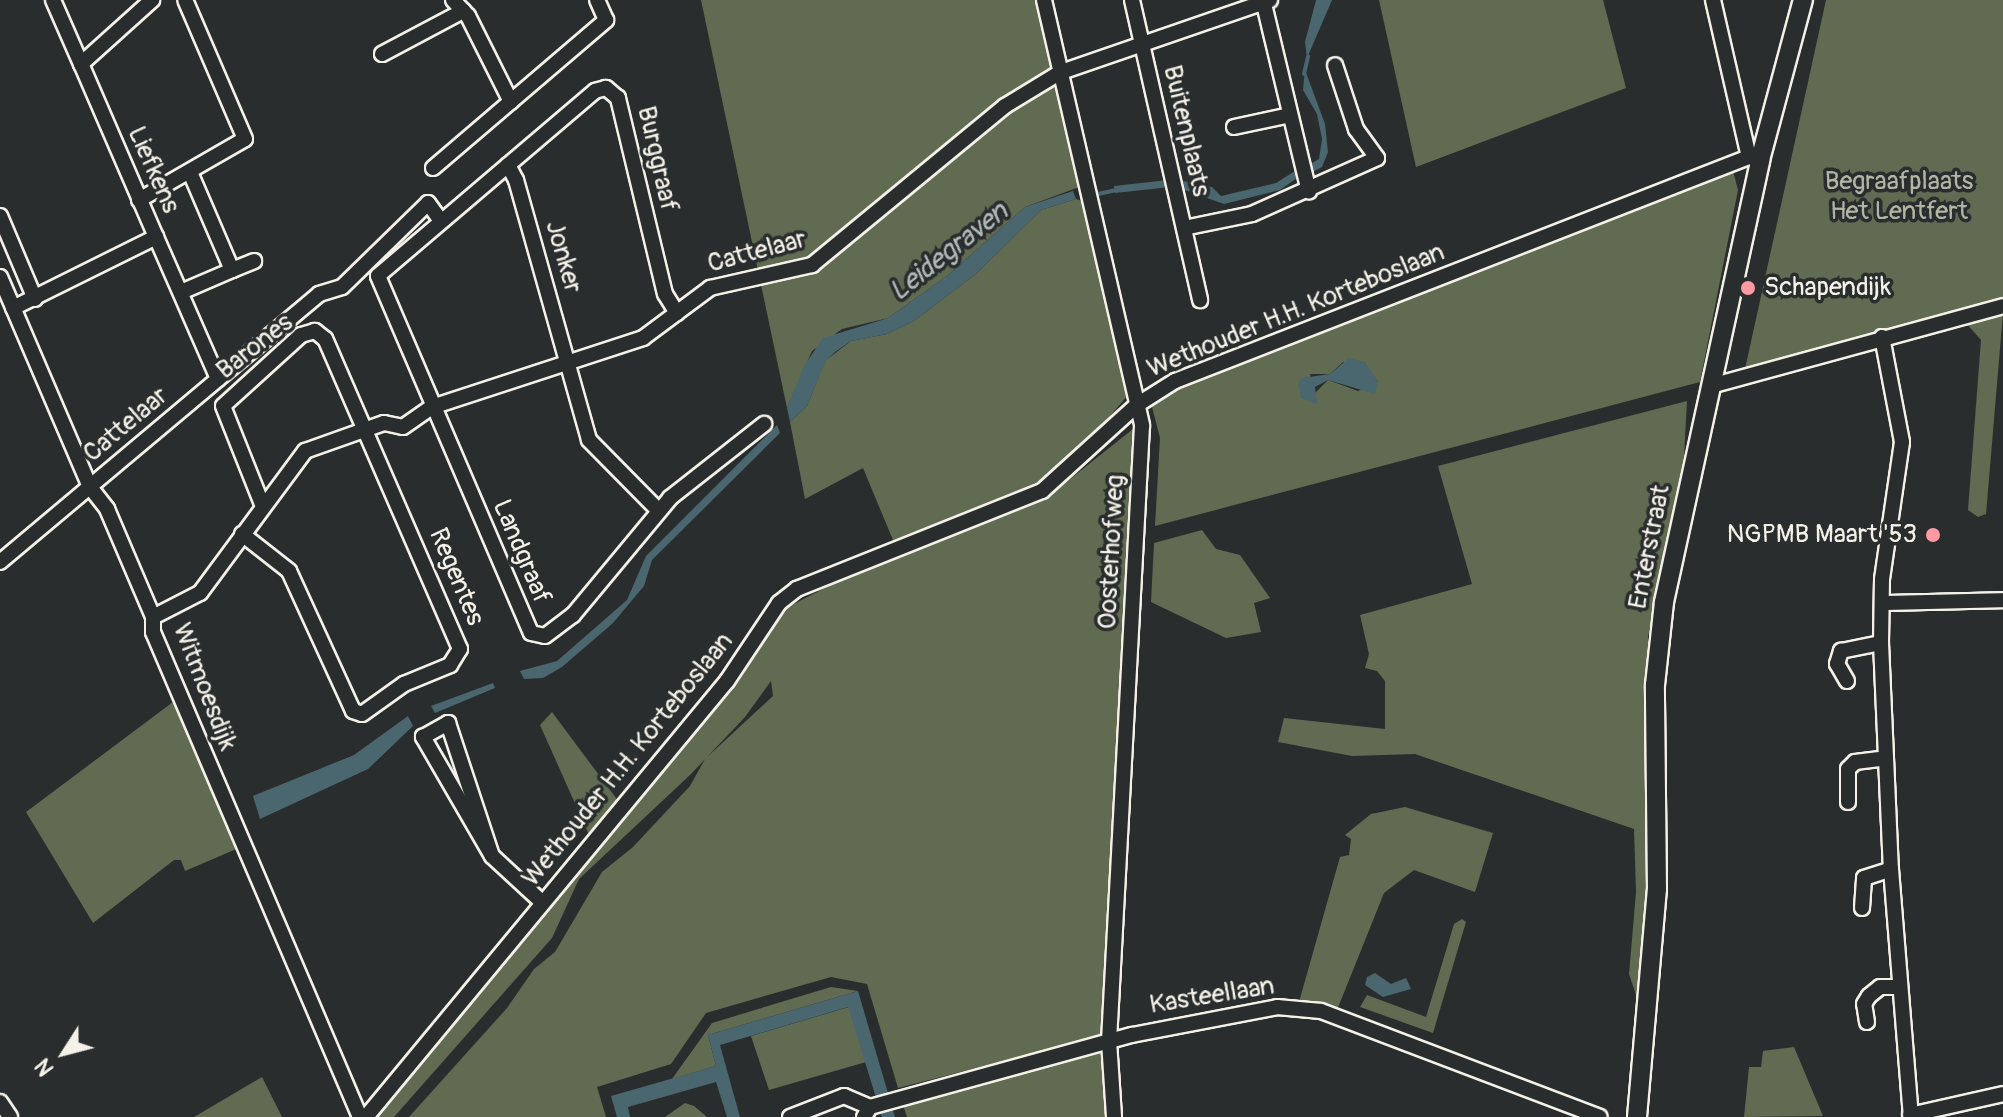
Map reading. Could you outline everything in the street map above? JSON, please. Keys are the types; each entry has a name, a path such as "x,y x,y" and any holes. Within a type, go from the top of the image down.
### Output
{"main road":[{"name":"Enterstraat","path":"1637,1117 1657,889 1654,721 1659,637 1755,159 1803,0"}],"street":[{"name":"Liefkens","path":"13,308 156,237 53,0"},
{"path":"81,64 152,0"},
{"path":"139,200 245,139 185,0"},
{"path":"433,168 606,20 597,0"},
{"name":"Oosterhofweg","path":"1044,0 1137,405 1142,447 1109,1041 1114,1117"},
{"name":"Buitenplaats","path":"1132,0 1200,300"},
{"path":"1713,0 1755,159"},
{"path":"1266,1 1307,185"},
{"name":"Cattelaar","path":"153,617 200,593 262,504 305,451 384,423 403,427 432,407 647,336 710,288 824,259 1005,106 1061,72 1266,1"},
{"path":"382,54 458,5 511,102"},
{"name":"Buitenplaats","path":"1184,228 1252,214 1307,185 1377,158 1356,129 1335,65"},
{"name":"Burggraaf","path":"432,407 377,281 381,270 597,90 613,90 665,294 677,313"},
{"name":"Buitenplaats","path":"1234,127 1290,115"},
{"name":"Wethouder H.H. Korteboslaan","path":"363,1117 727,681 788,595 1042,491 1137,405 1175,381 1755,159"},
{"name":"Jonker","path":"508,165 516,180 568,363"},
{"path":"190,172 232,270"},
{"name":"Cattelaar","path":"0,562 319,294 342,287 428,203 441,221"},
{"path":"0,216 35,299"},
{"path":"156,237 218,379"},
{"path":"181,292 254,261"},
{"name":"Witmoesdijk","path":"0,277 90,487 107,509 153,617 153,632 363,1117"},
{"path":"1711,386 2003,306"},
{"name":"Barones","path":"262,504 223,406 301,335 315,331 325,339 365,429"},
{"path":"1882,337 1902,442 1881,643 1891,869 1911,1116 2003,1094"},
{"path":"568,363 591,445 658,510"},
{"name":"Landgraaf","path":"432,407 527,628 536,636 547,635 580,607 658,510 708,463 764,424"},
{"name":"Regentes","path":"242,534 289,571 353,711 362,714 404,684 450,665 460,649 365,429"},
{"path":"1883,603 2003,600"},
{"path":"1847,681 1837,664 1841,651 1881,643"},
{"path":"492,856 448,723 423,737 492,856 543,903"},
{"path":"1848,802 1848,769 1855,762 1886,758"},
{"path":"1862,908 1864,878 1891,869"},
{"path":"1867,1022 1864,1004 1869,996 1880,987 1899,987"},
{"name":"Kasteellaan","path":"790,1117 844,1096 867,1112 891,1101 1109,1041 1242,1010 1321,1011 1600,1117"},
{"path":"0,1102 10,1117"}],"green space":[{"path":"701,0 1041,0 1082,186 1025,207 947,276 888,318 842,329 812,351 787,408"},
{"path":"1379,0 1603,0 1626,88 1416,167"},
{"name":"Begraafplaats Het Lentfert","path":"1826,0 2003,0 2003,300 1745,369"},
{"path":"1733,171 1738,190 1700,382 1155,526 1160,438 1152,407 1167,391","holes":["1343,362 1364,362 1378,382 1358,391 1328,380 1314,394 1310,374 1330,374"]},
{"path":"1076,199 1086,202 1128,395 1105,422 1064,464 1023,491 893,540 863,468 805,499 790,422 807,406 825,361 851,341 887,334 914,321 977,273 1041,210"},
{"path":"2003,313 1986,514 1978,517 1968,510 1981,340 1966,323"},
{"path":"1687,401 1684,456 1648,637 1647,891 1637,998 1629,974 1636,892 1634,829 1415,754 1352,756 1278,742 1284,718 1385,729 1385,681 1377,671 1365,668 1369,654 1360,615 1472,584 1438,466"},
{"path":"1133,429 1137,435 1120,848 1101,1036 898,1088 867,984 831,977 706,1013 671,1064 597,1087 606,1117 409,1117 507,1008 534,969 555,952 602,872 633,847 690,786 705,759 579,879 552,938 394,1117 376,1117 713,712 788,607 856,572 1045,499","holes":["771,681 773,696 706,758 745,717"]},
{"path":"1202,530 1216,549 1240,555 1270,598 1254,603 1261,632 1226,638 1151,602 1154,543"},
{"path":"177,699 241,847 185,871 181,860 174,860 93,923 26,812"},
{"path":"552,712 619,802 590,837 540,725"},
{"path":"1405,807 1493,833 1475,892 1414,870 1384,893 1337,1010 1299,1002 1340,857 1349,855 1351,839 1345,835 1371,814"},
{"path":"1462,919 1466,922 1433,1033 1360,1007 1367,995 1426,1017 1454,924"},
{"path":"831,987 858,991 708,1035 716,1066 672,1079 712,1023"},
{"path":"849,1007 866,1062 769,1090 751,1036"},
{"path":"1101,1046 1108,1117 907,1117 902,1102"},
{"path":"1794,1047 1823,1116 1744,1117 1749,1067 1761,1067 1763,1051"},
{"path":"262,1077 282,1117 194,1117"},
{"path":"685,1103 694,1106 707,1117 665,1117"}],"water":[{"path":"1316,0 1332,0 1307,58 1305,42"},
{"path":"1305,70 1325,124 1328,152 1322,167 1309,174 1307,166 1319,159 1322,139 1317,114 1303,90"},
{"path":"1295,171 1297,178 1280,190 1224,204 1179,188 1178,180 1212,187 1221,196 1276,183"},
{"path":"1168,180 1170,187 1115,193 1114,186"},
{"path":"1073,191 1076,199 1041,210 977,273 914,321 887,334 851,341 835,352 825,362 807,406 790,422 787,408 804,366 823,338 888,318 947,276 1025,207"},
{"path":"1349,358 1364,362 1371,371 1378,382 1375,394 1328,380 1315,387 1317,404 1301,398 1298,383 1302,378 1330,374"},
{"path":"777,425 780,433 652,560 644,586 613,623 562,667 543,678 524,679 520,671 557,661 627,600 646,556"},
{"path":"493,683 495,688 435,713 431,706"},
{"path":"408,716 413,726 368,769 260,819 253,796 354,755"},
{"path":"1375,973 1391,984 1406,978 1411,989 1383,997 1365,985 1367,977"},
{"path":"858,991 895,1117 882,1117 848,1007 720,1045 740,1117 727,1117 716,1082 628,1107 630,1117 617,1117 611,1096 716,1066 708,1035"}],"waterway":[{"name":"Leidegraven","path":"1304,74 1308,56"},
{"name":"Leidegraven","path":"1098,194 1117,190"}],"place":[{"name":"Schapendijk","path":"1748,288"},
{"name":"NGPMB Maart '53","path":"1933,535"}]}
